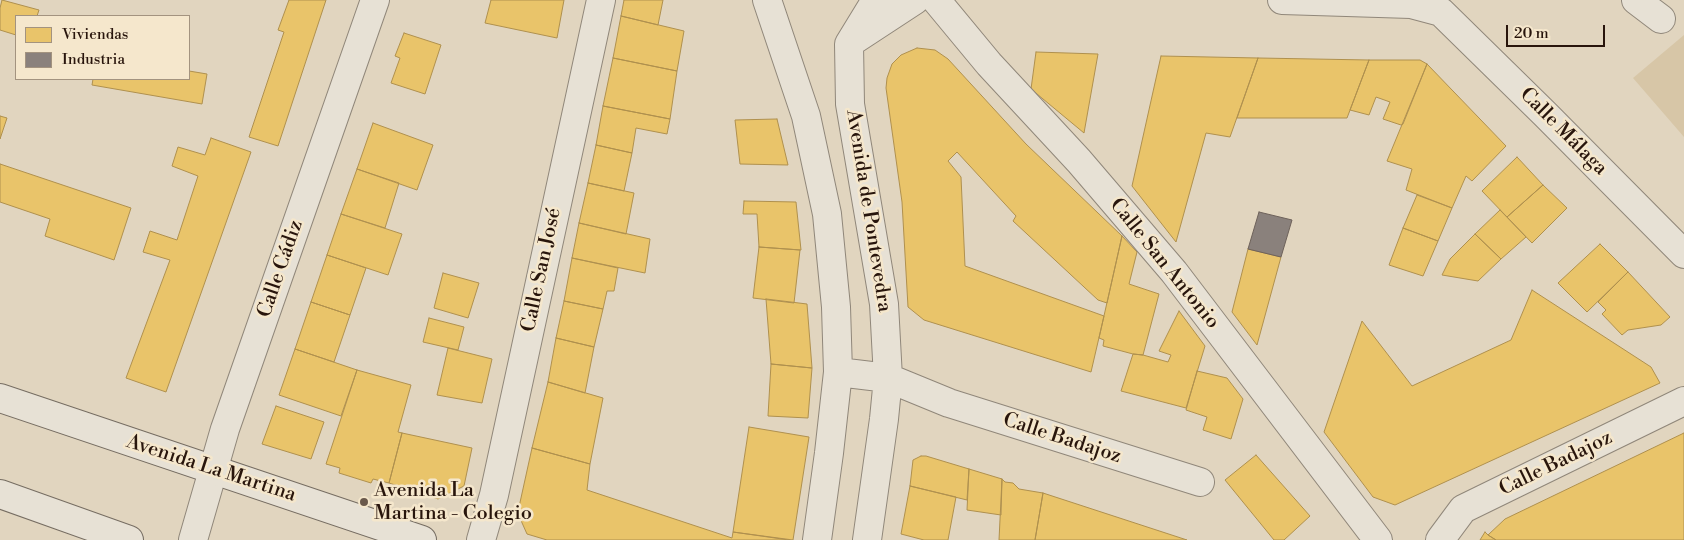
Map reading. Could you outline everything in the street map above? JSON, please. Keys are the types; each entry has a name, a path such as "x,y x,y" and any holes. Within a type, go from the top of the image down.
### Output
{"street":[{"name":"Calle Cádiz","path":"193,540 225,429 375,0"},
{"name":"Calle San José","path":"481,540 494,494 601,0"},
{"name":"Avenida de Pontevedra","path":"767,0 806,116 827,214 836,307 838,372 817,540"},
{"path":"849,44 876,0"},
{"path":"849,44 915,0"},
{"name":"Calle San Antonio","path":"936,0 989,64 1079,161 1174,272 1378,540"},
{"name":"Calle Málaga","path":"1282,0 1412,2 1442,6 1538,107 1684,254"},
{"path":"1636,0 1661,19"},
{"name":"Avenida de Pontevedra","path":"849,44 850,104 884,304 888,378 867,540"},
{"path":"838,372 888,378"},
{"name":"Calle Badajoz","path":"888,378 924,394 1200,482"},
{"path":"884,419 902,402 924,394"},
{"name":"Avenida La Martina","path":"0,398 422,540"},
{"name":"Calle Badajoz","path":"1440,540 1464,509 1684,401"},
{"path":"0,494 129,540"}],"shaded area":[{"path":"1684,35 1684,137 1633,78"}],"building: Viviendas":[{"path":"2,0 39,10 37,15 15,15 15,35 0,30"},
{"path":"289,0 326,0 278,146 249,137 284,32 278,30"},
{"path":"491,0 564,0 557,38 485,23"},
{"path":"624,0 663,0 658,25 621,16"},
{"path":"621,16 684,31 677,71 613,58"},
{"path":"404,33 441,45 425,94 391,83 400,58 395,56"},
{"path":"917,48 935,50 948,59 1026,144 1122,236 1107,303 1098,300 1013,221 1016,216 957,152 948,161 961,177 965,266 1104,316 1091,372 924,320 908,307 902,202 886,88 892,64 901,55"},
{"path":"1036,52 1098,54 1084,133 1031,89"},
{"path":"1161,56 1258,58 1230,137 1206,133 1176,242 1132,186"},
{"path":"613,58 677,71 670,119 603,106"},
{"path":"1258,58 1369,60 1347,118 1237,118"},
{"path":"1369,60 1420,60 1427,64 1403,124 1383,119 1390,102 1376,97 1369,115 1350,110"},
{"path":"1427,64 1506,146 1472,181 1466,176 1452,208 1406,190 1412,169 1387,161"},
{"path":"190,71 207,74 202,104 92,85 93,80 190,80"},
{"path":"603,106 670,119 667,134 636,128 632,153 596,145"},
{"path":"0,116 7,118 0,139"},
{"path":"777,119 788,165 740,164 735,120"},
{"path":"373,123 433,145 417,190 357,169"},
{"path":"211,138 251,152 166,392 126,378 170,260 143,252 150,231 177,240 198,176 172,166 178,147 205,155"},
{"path":"596,145 632,153 624,191 588,183"},
{"path":"1517,157 1543,185 1507,217 1482,191"},
{"path":"0,164 131,208 114,260 45,236 50,219 0,202"},
{"path":"357,169 399,183 385,228 341,214"},
{"path":"588,183 634,193 626,234 579,223"},
{"path":"1543,185 1567,208 1532,243 1507,217"},
{"path":"1417,195 1452,208 1438,241 1403,228"},
{"path":"744,201 796,202 801,250 759,247 757,214 743,214"},
{"path":"1500,210 1526,237 1501,259 1475,234"},
{"path":"341,214 402,234 388,275 327,255"},
{"path":"579,223 650,239 645,273 572,258"},
{"path":"1403,228 1438,241 1423,276 1389,265"},
{"path":"1475,234 1501,259 1478,281 1442,275 1450,259"},
{"path":"1122,236 1137,252 1129,284 1159,294 1143,355 1103,346 1104,340 1099,338"},
{"path":"1600,244 1628,272 1587,312 1558,283"},
{"path":"759,247 800,250 794,303 753,298"},
{"path":"1248,249 1281,257 1257,345 1232,312"},
{"path":"327,255 366,268 350,315 311,302"},
{"path":"572,258 618,268 614,291 607,291 603,309 564,301"},
{"path":"1628,272 1670,317 1661,325 1628,330 1622,335 1602,314 1606,310 1598,302"},
{"path":"443,273 479,283 468,318 434,308"},
{"path":"1532,290 1651,367 1660,383 1395,505 1373,497 1324,432 1362,321 1412,386 1511,340"},
{"path":"766,299 807,304 812,368 771,364"},
{"path":"564,301 603,309 594,347 556,338"},
{"path":"311,302 350,315 334,362 295,349"},
{"path":"1179,311 1205,346 1186,408 1121,391 1133,354 1168,362 1171,355 1159,351"},
{"path":"429,318 464,327 458,350 423,342"},
{"path":"556,338 594,347 585,393 548,382"},
{"path":"448,348 492,359 482,403 437,395"},
{"path":"295,349 357,370 341,416 279,395"},
{"path":"771,364 812,368 808,418 768,416"},
{"path":"357,370 411,385 398,432 402,433 389,483 373,479 371,483 339,473 340,468 326,464"},
{"path":"1197,371 1227,378 1243,399 1231,439 1203,430 1207,417 1186,410"},
{"path":"548,382 603,398 590,464 532,448"},
{"path":"276,406 324,422 311,459 262,444"},
{"path":"749,427 809,437 793,540 733,532"},
{"path":"402,433 472,448 464,486 438,499 389,483"},
{"path":"1684,433 1684,540 1496,540 1488,535 1505,519"},
{"path":"532,448 590,464 587,490 732,538 733,532 789,540 547,540 527,534 519,516 519,507"},
{"path":"1256,455 1310,516 1284,540 1274,540 1225,480"},
{"path":"921,456 969,469 967,500 910,486 913,460"},
{"path":"969,469 1002,479 1001,515 967,510"},
{"path":"1002,479 1005,482 1013,483 1019,489 1043,493 1035,540 999,540"},
{"path":"910,486 956,497 948,540 924,540 901,534"},
{"path":"1043,493 1187,540 1035,540"},
{"path":"1485,532 1488,535 1496,540 1480,540"}],"building: Industria":[{"path":"1259,212 1292,220 1281,257 1248,249"}],"place":[{"name":"Avenida La Martina - Colegio","path":"364,502"}]}
